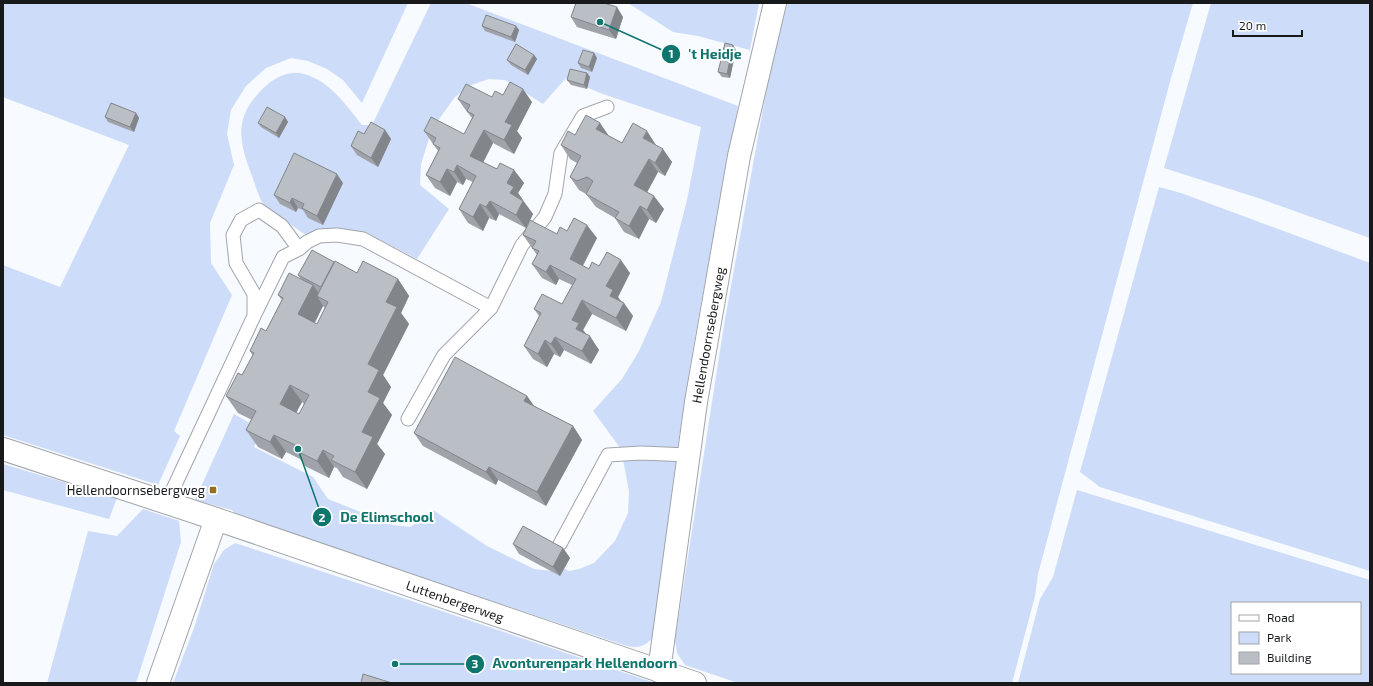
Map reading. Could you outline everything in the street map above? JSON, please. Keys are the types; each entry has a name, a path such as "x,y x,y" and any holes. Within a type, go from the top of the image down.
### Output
{"street":[{"name":"Hellendoornsebergweg","path":"659,671 696,402 739,156 775,3"},
{"name":"Luttenbergerweg","path":"3,449 167,502 694,683"},
{"path":"158,683 216,519"}],"lane":[{"path":"408,419 444,355 491,308 522,245 545,217 555,194 562,153 583,116 607,107"},
{"path":"254,316 254,294 236,263 233,235 241,220 259,210 282,226 299,249"},
{"path":"167,502 283,257 299,249 307,242 319,236 337,235 363,239 491,308"},
{"path":"560,544 608,455 642,453 688,455"}],"green space":[{"path":"3,3 408,3 362,103 343,80 327,69 308,61 291,58 266,68 246,86 231,110 227,134 234,165 210,223 211,263 232,295 174,431 180,436 158,485 3,435 3,265 60,287 129,145 3,97"},
{"path":"431,3 466,3 738,106 704,286 681,422 670,508 659,630 646,644 642,646 627,646 237,516 232,510 195,500 234,414 262,430 254,447 313,477 328,499 393,525 410,527 426,517 433,510 487,546 534,569 552,571 563,568 569,571 594,563 615,541 628,513 629,491 621,449 593,411 622,379 639,351 661,302 687,200 701,127 600,93 566,78 543,104 505,80 489,79 471,85 455,97 432,129 421,164 420,185 449,209 417,259 397,248 355,232 329,229 308,236 285,221 263,203 247,162 243,149 242,138 244,116 257,95 272,81 285,74 304,74 322,82 337,95 362,125 369,125 373,123"},
{"path":"628,3 759,3 750,50 698,36 673,32"},
{"path":"787,3 1193,3 1171,78 1038,574 1035,596 1012,683 738,683 685,665 677,653 675,640 724,325 769,76"},
{"path":"1211,3 1370,3 1370,238 1261,199 1164,168"},
{"path":"1159,187 1181,193 1370,263 1370,571 1100,487 1080,472"},
{"path":"3,464 117,498 109,519 3,490"},
{"path":"1077,490 1370,580 1370,683 1018,683 1040,599 1053,577"},
{"path":"143,509 179,521 181,542 136,683 47,683 88,531 117,536"},
{"path":"235,543 655,683 173,683 194,628 214,564 224,550"}],"building":[{"path":"576,3 604,3 617,7 609,30 571,17"},
{"path":"486,15 516,26 511,37 482,26"},
{"path":"725,43 733,45 727,74 718,72"},
{"path":"516,44 534,55 525,70 507,60"},
{"path":"583,50 594,53 589,67 578,63"},
{"path":"570,69 587,73 584,85 567,80"},
{"path":"510,82 523,89 505,122 512,125 504,140 484,130 470,156 497,169 500,163 514,170 507,183 514,187 510,193 523,201 516,215 490,201 486,207 480,204 473,217 459,209 476,176 457,165 454,172 447,169 440,182 426,175 440,148 433,144 436,138 424,131 431,117 464,134 474,115 467,111 470,105 458,99 466,84 492,97 495,91 503,95"},
{"path":"111,103 136,113 130,127 105,117"},
{"path":"267,107 285,117 276,133 258,123"},
{"path":"586,115 600,123 596,129 622,143 633,123 647,131 643,138 663,149 655,163 649,159 634,185 654,196 647,210 640,206 629,226 615,218 619,212 586,194 593,181 587,177 577,181 570,177 581,156 561,145 568,131 575,135"},
{"path":"371,122 385,130 371,158 351,146 358,131 364,134"},
{"path":"294,153 337,174 317,216 302,208 304,204 292,198 290,203 274,195"},
{"path":"574,218 587,225 570,259 589,269 592,262 599,266 607,252 621,260 606,286 613,290 610,296 624,303 616,318 582,300 572,320 579,323 576,329 590,336 582,351 555,337 551,344 545,340 538,354 524,346 541,313 534,309 542,294 562,304 576,279 550,265 546,272 532,264 539,251 532,248 536,241 523,235 530,220 557,234 560,227 567,231"},
{"path":"312,250 334,262 321,287 298,275"},
{"path":"335,261 357,273 363,261 398,279 386,302 397,307 368,364 379,370 368,392 380,398 362,432 373,437 355,472 331,460 334,456 323,450 317,461 293,449 295,445 274,435 270,442 246,430 256,411 226,396 238,373 242,375 254,353 250,351 261,328 266,331 283,298 278,295 289,273 313,285 298,314 317,324 328,302 317,296","holes":["290,385 309,395 299,414 280,404"]},
{"path":"455,357 527,396 524,401 573,426 537,492 489,467 486,472 414,433"},
{"path":"523,526 563,548 553,567 513,544"},
{"path":"363,674 392,683 361,683"}],"place":[{"name":"'t Heidje","path":"600,22"},
{"name":"De Elimschool","path":"298,449"},
{"name":"Hellendoornsebergweg","path":"213,490"},
{"name":"Avonturenpark Hellendoorn","path":"395,664"}]}
